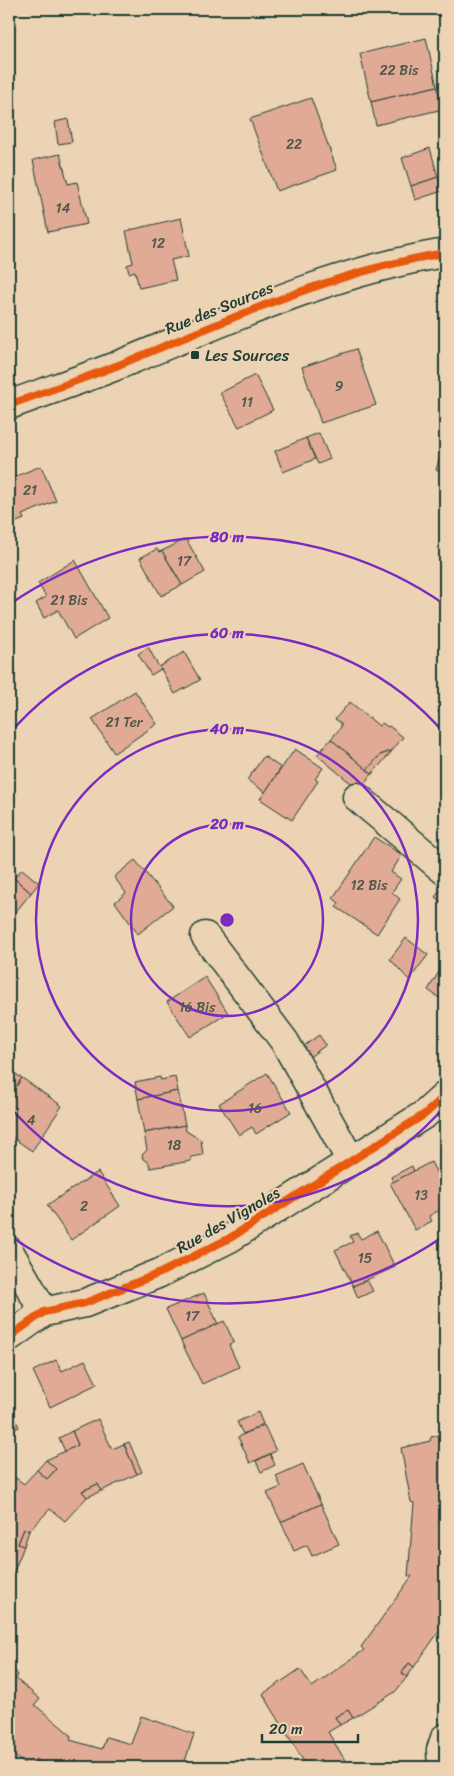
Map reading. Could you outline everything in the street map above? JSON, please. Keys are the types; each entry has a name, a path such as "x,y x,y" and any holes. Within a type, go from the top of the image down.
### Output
{"street":[{"name":"Rue des Sources","path":"9,406 114,367 274,300 366,269 445,253"},
{"path":"357,798 445,871"},
{"path":"205,936 285,1042 352,1161"},
{"name":"Rue des Vignoles","path":"9,1337 44,1312 85,1303 160,1273 230,1238 425,1114 445,1096"},
{"path":"9,1252 44,1312"},
{"path":"442,1767 442,1750 445,1738"}],"building":[{"path":"426,38 437,86 371,102 360,54"},
{"path":"437,86 443,109 376,125 371,102"},
{"path":"311,98 337,170 277,191 250,119"},
{"path":"68,119 72,142 58,144 55,122"},
{"path":"430,148 438,177 411,186 402,158"},
{"path":"60,154 68,184 77,182 87,224 48,232 33,160"},
{"path":"438,177 442,191 415,200 411,186"},
{"path":"181,218 189,256 171,260 176,280 139,288 135,271 129,273 127,265 133,263 126,231"},
{"path":"356,349 376,405 321,423 302,367"},
{"path":"255,375 273,410 239,427 220,393"},
{"path":"319,433 330,459 318,464 306,438"},
{"path":"445,437 445,473 436,470"},
{"path":"306,438 315,459 283,472 275,451"},
{"path":"41,466 56,501 22,515 24,519 9,525 9,479"},
{"path":"186,539 205,572 182,585 162,551"},
{"path":"157,549 159,552 162,551 182,585 161,596 140,558"},
{"path":"75,560 108,618 74,639 58,610 44,618 36,603 46,597 38,583"},
{"path":"148,647 159,667 184,652 200,680 175,694 161,669 151,675 138,654"},
{"path":"135,691 157,724 114,753 92,719"},
{"path":"350,702 379,726 382,723 389,726 403,737 392,751 380,755 367,770 331,739 341,727 341,723 335,719"},
{"path":"441,706 445,708 443,714 438,712"},
{"path":"331,739 372,774 359,790 317,755"},
{"path":"295,749 323,768 315,779 318,781 292,820 260,799"},
{"path":"392,751 372,774 367,770 380,755"},
{"path":"264,756 281,768 265,792 247,780"},
{"path":"374,837 402,855 391,872 401,879 392,892 400,899 377,934 336,907 339,903 333,898"},
{"path":"135,860 173,906 138,934 115,902 126,893 114,877"},
{"path":"22,869 39,883 31,893 14,878"},
{"path":"9,874 31,893 9,920"},
{"path":"445,887 445,905 435,897"},
{"path":"406,938 428,955 409,980 390,959"},
{"path":"445,962 445,1002 428,990"},
{"path":"205,977 228,1013 190,1037 167,1002"},
{"path":"319,1035 326,1045 308,1058 301,1048"},
{"path":"14,1073 22,1078 9,1097 9,1081"},
{"path":"267,1073 291,1112 256,1134 252,1127 239,1135 219,1104"},
{"path":"160,1077 161,1080 175,1077 178,1091 138,1099 135,1082"},
{"path":"22,1078 62,1106 32,1151 9,1135 9,1097"},
{"path":"178,1091 185,1125 144,1133 138,1099"},
{"path":"185,1125 186,1131 201,1140 203,1155 191,1157 191,1161 150,1168 149,1163 143,1159 142,1155 147,1150 144,1133"},
{"path":"431,1162 445,1189 445,1200 443,1202 445,1207 429,1216 432,1221 415,1230 390,1183"},
{"path":"412,1166 414,1171 393,1182 391,1177"},
{"path":"98,1172 120,1206 71,1240 47,1205"},
{"path":"377,1231 395,1267 353,1286 335,1250 353,1242 350,1236 357,1233 361,1239"},
{"path":"367,1280 373,1291 358,1298 353,1286"},
{"path":"204,1293 218,1324 181,1341 166,1309"},
{"path":"224,1321 234,1342 229,1345 239,1367 202,1384 181,1341"},
{"path":"56,1360 62,1371 85,1360 97,1384 50,1407 33,1371"},
{"path":"9,1406 19,1427 9,1432"},
{"path":"258,1412 263,1424 243,1434 237,1422"},
{"path":"98,1419 112,1449 124,1444 137,1474 101,1491 98,1484 82,1491 87,1497 65,1521 50,1509 29,1531 24,1529 18,1544 24,1546 9,1584 9,1473 24,1484 37,1470 47,1479 56,1469 46,1460 78,1445 72,1431"},
{"path":"264,1425 276,1451 250,1463 238,1437"},
{"path":"72,1431 78,1445 65,1451 59,1438"},
{"path":"445,1434 445,1623 414,1667 409,1663 402,1673 407,1677 395,1692 353,1718 348,1710 335,1717 340,1725 328,1732 349,1767 295,1767 304,1762 263,1694 300,1669 312,1687 364,1650 361,1647 412,1576 408,1576 414,1503 411,1502 401,1448 430,1441 431,1437"},
{"path":"129,1442 142,1472 137,1474 124,1444"},
{"path":"270,1454 275,1465 261,1472 256,1461"},
{"path":"46,1460 56,1469 47,1479 37,1470"},
{"path":"303,1464 321,1504 281,1522 267,1493 281,1487 276,1476"},
{"path":"98,1484 101,1491 87,1497 82,1491"},
{"path":"321,1504 339,1544 312,1556 307,1545 294,1551 281,1522"},
{"path":"24,1529 29,1531 24,1546 18,1544"},
{"path":"9,1662 18,1675 16,1679 40,1699 35,1705 71,1735 70,1740 102,1749 106,1737 131,1744 141,1716 194,1734 183,1767 46,1767 36,1759 29,1767 9,1752"},
{"path":"409,1663 414,1667 407,1677 402,1673"},
{"path":"348,1710 353,1718 340,1725 335,1717"},
{"path":"36,1759 46,1767 30,1767"}],"cycle path":[{"path":"9,405 116,366 277,300 360,272 445,253"},
{"path":"9,1337 44,1312 85,1303 160,1273 230,1238 425,1114 445,1096"}],"place":[{"name":"Les Sources","path":"195,355"}]}
